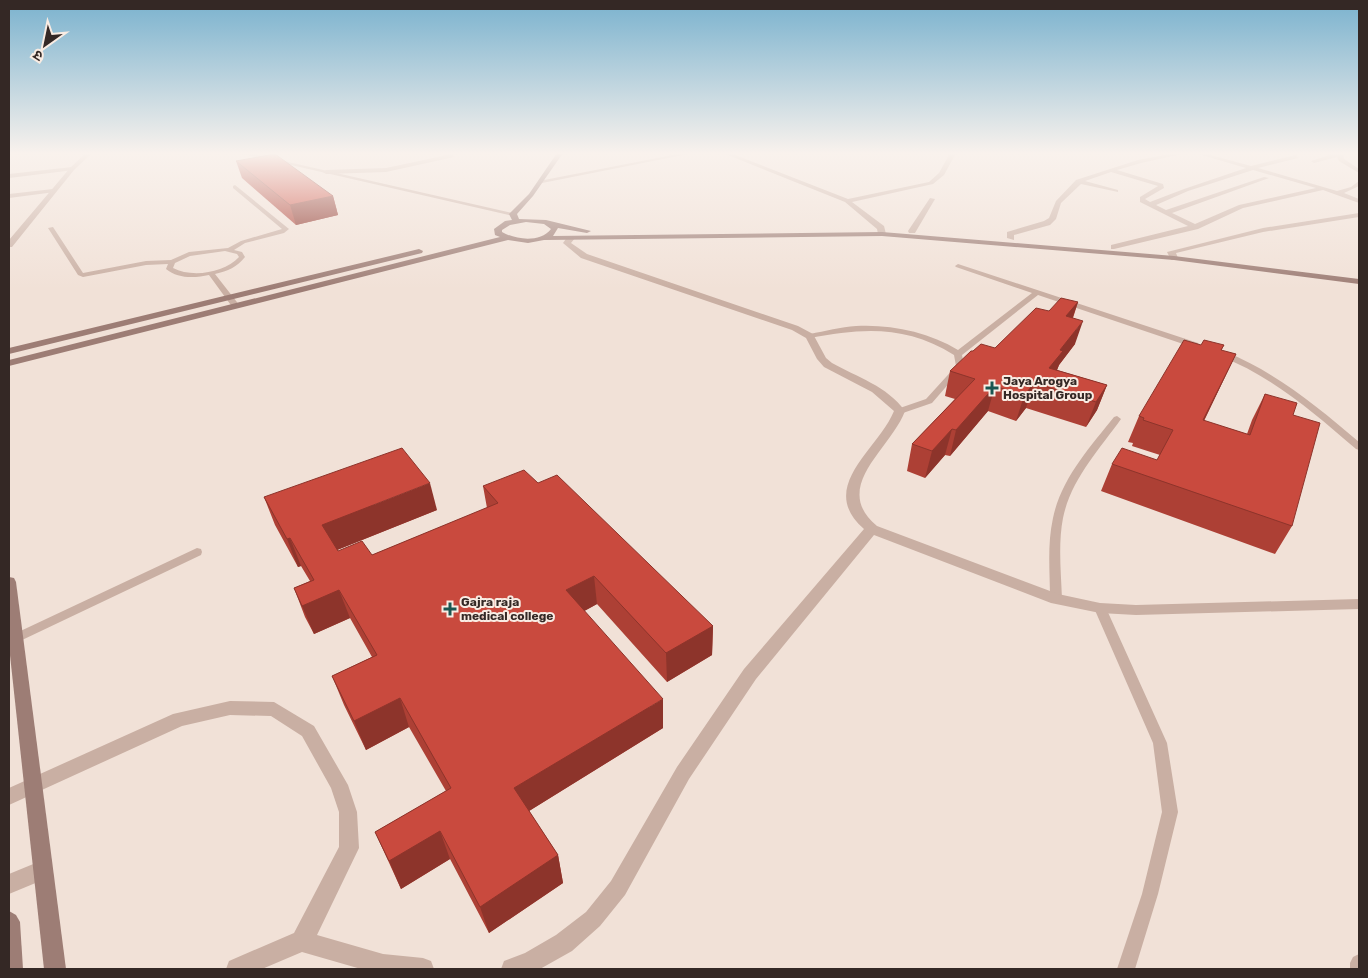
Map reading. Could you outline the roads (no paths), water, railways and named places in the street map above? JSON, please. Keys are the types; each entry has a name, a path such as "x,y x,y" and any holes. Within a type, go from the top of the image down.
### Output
{"main road":[{"path":"498,233 502,226 514,217 528,199"},
{"path":"514,217 537,220 583,231 912,231 1011,238 1114,247 1359,282"},
{"path":"541,238 553,232 555,228 552,225"},
{"path":"9,363 506,238 523,240 541,238 665,238 881,231 1172,255 1359,277"},
{"path":"9,351 498,233 506,238"},
{"path":"9,582 55,969"},
{"path":"9,922 12,969"}],"street":[{"path":"9,245 47,199"},
{"path":"437,199 514,217"},
{"path":"841,199 847,201 881,231"},
{"path":"847,201 859,199"},
{"path":"912,231 932,199"},
{"path":"1011,238 1010,234 1047,223 1052,219 1058,202 1061,199"},
{"path":"1142,199 1165,213 1195,227"},
{"path":"1150,205 1165,199"},
{"path":"1165,213 1206,199"},
{"path":"1114,247 1195,227 1241,206 1275,199"},
{"path":"1172,255 1264,230 1359,215"},
{"path":"571,238 567,243 584,256 795,328 810,336 822,359 828,365 878,390 892,401 900,411 897,422 860,468 852,484 853,508 858,518 872,529 1056,598 1100,608 1136,610 1359,604"},
{"path":"512,969 531,962 564,942 593,919 618,888 683,773 750,674 872,529"},
{"path":"9,797 179,719 230,708 274,709 308,731 339,786 348,812 349,848 302,941"},
{"path":"9,884 43,870"},
{"path":"237,969 302,941 383,965 423,969"}],"lane":[{"path":"229,250 243,242 282,232 286,229 249,199"},
{"path":"51,228 83,276 146,263 172,262 201,251 229,250 240,253 242,257 240,261 228,268 211,273 179,274 169,269 172,262"},
{"path":"958,266 1200,346"},
{"path":"211,273 236,306"},
{"path":"958,354 1038,292"},
{"path":"810,336 855,328 870,328 929,339 948,347 958,354 960,366 928,401 900,411"},
{"path":"1218,352 1235,358 1269,375 1359,447"},
{"path":"1056,598 1058,518 1063,500 1080,469 1117,418"},
{"path":"16,638 197,552"},
{"path":"1100,608 1160,744 1170,812 1150,894 1126,969"},
{"path":"1359,962 1359,969"}],"place":[{"name":"Jaya Arogya Hospital Group","path":"992,388"},
{"name":"Gajra raja medical college","path":"450,609"}]}
